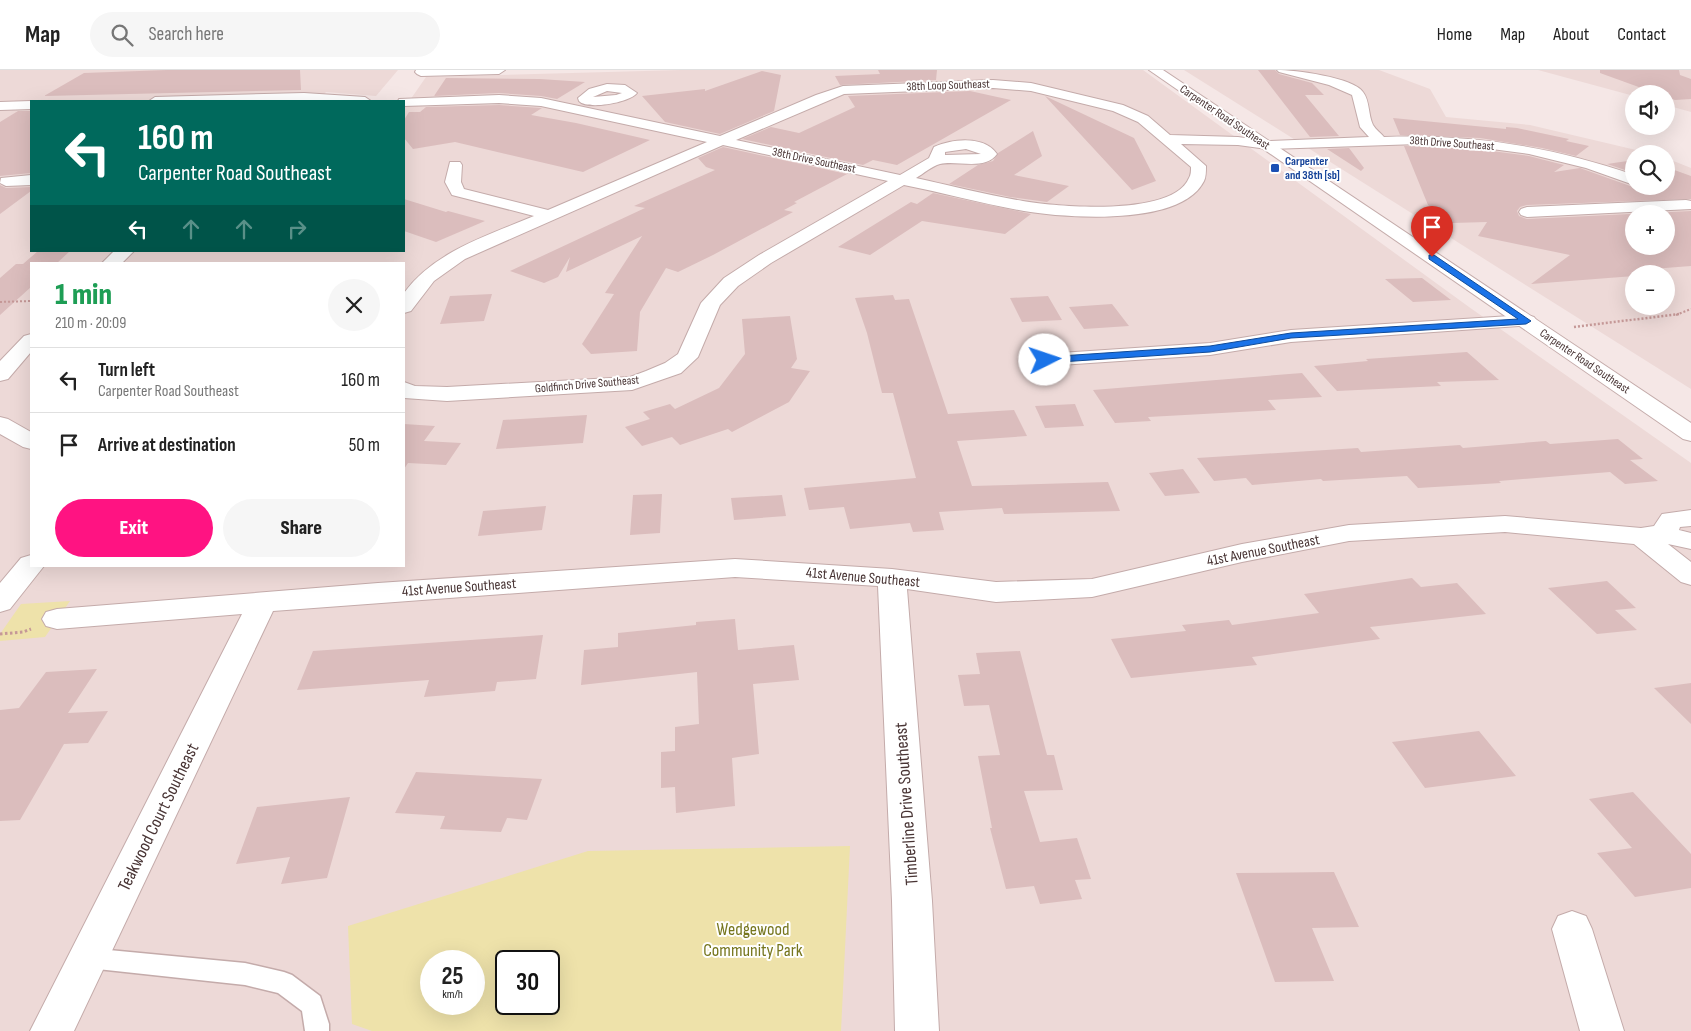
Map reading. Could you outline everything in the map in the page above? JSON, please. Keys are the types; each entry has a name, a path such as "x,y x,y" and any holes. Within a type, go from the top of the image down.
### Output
{"street":[{"path":"406,95 422,71 500,70"},
{"name":"Carpenter Road Southeast","path":"1155,70 1691,434"},
{"path":"1283,70 1344,86 1358,93 1367,127 1380,141"},
{"path":"1041,89 1063,80"},
{"name":"38th Loop Southeast","path":"725,140 819,91 993,84 1041,89 1118,108 1143,119 1169,139"},
{"path":"1070,95 1091,88"},
{"path":"803,91 819,91"},
{"name":"38th Drive Southeast","path":"406,95 499,99 568,106 1024,206 1095,213 1121,211 1161,204 1186,194 1196,180 1199,166 1196,162"},
{"path":"235,100 304,97 350,100"},
{"path":"568,106 586,101"},
{"path":"0,106 30,105"},
{"path":"1169,139 1196,162 1213,160"},
{"name":"38th Drive Southeast","path":"1169,139 1267,145 1418,140 1469,142 1529,150 1591,165 1625,177"},
{"path":"405,305 415,288 433,271 459,255 725,140"},
{"name":"38th Drive Southeast","path":"1239,156 1261,153 1267,145"},
{"name":"Goldfinch Drive Southeast","path":"405,391 409,393 447,394 632,383 673,368 687,358 711,303 731,282 765,259 936,160"},
{"path":"455,165 453,182 458,192 550,216"},
{"path":"6,181 30,180"},
{"path":"1666,195 1689,206"},
{"path":"1527,212 1689,206"},
{"path":"112,262 124,252"},
{"path":"1045,360 1210,349 1291,336 1526,321"},
{"path":"0,374 30,341"},
{"path":"0,424 30,441"},
{"path":"1691,518 1671,520 1652,535 1691,576"},
{"name":"41st Avenue Southeast","path":"57,619 263,602 735,568 892,578 996,592 1092,588 1242,553 1349,533 1505,524 1652,535 1691,542"},
{"path":"0,602 30,565"},
{"name":"Timberline Drive Southeast","path":"892,578 912,901 917,1031"},
{"name":"Teakwood Court Southeast","path":"52,1031 263,602"},
{"path":"1572,930 1602,1031"}],"lane":[{"path":"88,958 245,974 284,983 312,1004 318,1024 317,1031"}],"path":[{"path":"0,302 30,301"},
{"path":"1572,327 1675,316 1691,308"}],"shaded area":[{"path":"0,70 398,70 376,96 326,92 319,100 30,100 30,252 405,252 405,104 408,103 426,77 681,70 1143,70 1469,307 1691,463 1691,1031 0,1031"},
{"path":"1184,70 1379,70 1430,89 1446,117 1530,125 1625,147 1625,195 1675,195 1675,162 1691,168 1691,389"},
{"path":"1538,70 1691,70 1691,112 1675,108 1675,85 1625,85 1625,94"}],"green space":[{"path":"70,601 45,637 0,641 0,634 21,604"},
{"name":"Wedgewood Community Park","path":"850,846 841,1031 372,1031 352,1024 348,926 588,851"}],"building":[{"path":"167,70 300,70 301,90 44,96 84,73"},
{"path":"878,70 937,70 936,80 840,85 835,76 880,74"},
{"path":"1258,70 1275,70 1279,74 1312,83 1324,95 1305,95 1339,136 1310,137"},
{"path":"1600,70 1679,70 1680,75 1691,79 1691,99 1675,100 1675,85 1633,85 1600,73"},
{"path":"762,71 781,75 774,111 720,134 665,122 642,96 705,89 705,91"},
{"path":"446,78 540,79 585,82 557,99 499,93 434,96"},
{"path":"970,91 1011,100 897,165 873,160 863,165 742,139 771,127 799,133 855,107 848,96"},
{"path":"1045,96 1134,138 1156,181 1132,190"},
{"path":"499,105 542,108 531,115 650,140 583,172 455,142 413,149 405,139 405,118 409,112 420,112 426,107"},
{"path":"18,111 30,111 30,173 0,176 0,122"},
{"path":"1393,118 1506,129 1506,127 1517,128 1569,139 1566,141 1589,146 1576,156 1542,148 1480,138 1400,135"},
{"path":"1033,131 1042,156 1014,175 1069,186 1047,202 1010,197 949,184 978,165 993,161 998,153"},
{"path":"1404,146 1469,148 1529,156 1564,165 1554,172 1580,168 1625,184 1625,195 1675,195 1675,170 1691,176 1691,199 1527,205 1520,207 1517,211 1519,216 1527,219 1625,214 1625,255 1675,255 1675,212 1691,211 1691,266 1625,265 1625,277 1531,284 1570,255 1478,236 1487,222 1452,223 1428,205"},
{"path":"723,147 847,174 794,202 797,203 784,210 793,212 713,255 678,272 666,268 640,312 637,351 591,354 582,344 614,294 605,293 642,236 566,272 570,257 558,277 544,283 510,271 645,208 634,206 715,170 706,167 698,158"},
{"path":"1349,148 1364,168 1361,171 1327,149"},
{"path":"1625,161 1625,170 1607,164"},
{"path":"0,185 6,188 30,187 30,192 0,214"},
{"path":"933,193 1031,214 1005,234 922,221 870,255 838,247 911,202 917,204"},
{"path":"405,199 446,212 485,221 436,242 405,231"},
{"path":"37,252 69,252 58,262 30,262 30,288 0,315 0,278 16,264 23,264"},
{"path":"1422,278 1451,300 1413,302 1385,279"},
{"path":"492,294 484,321 440,324 450,296"},
{"path":"893,295 895,300 909,299 948,414 1014,410 1027,436 957,441 972,486 1108,482 1120,511 1004,514 1002,508 939,512 944,530 913,532 910,523 850,529 844,507 809,510 804,488 916,478 893,393 882,393 867,333 855,298"},
{"path":"1048,296 1062,320 1022,322 1010,298"},
{"path":"1112,304 1129,326 1084,329 1069,307"},
{"path":"790,316 797,359 791,368 810,371 789,402 732,432 728,429 680,445 672,437 642,446 625,427 650,419 643,412 670,404 675,409 719,388 745,354 742,319"},
{"path":"1467,352 1499,380 1437,382 1441,386 1337,391 1314,366 1368,361 1366,359"},
{"path":"1302,373 1322,397 1268,400 1276,410 1148,417 1151,421 1115,423 1093,390"},
{"path":"1075,404 1084,426 1045,428 1035,406"},
{"path":"587,415 583,443 496,449 503,420"},
{"path":"405,424 435,426 424,441 461,443 446,465 408,463 405,468"},
{"path":"1618,439 1643,459 1630,460 1658,481 1625,484 1610,472 1499,481 1501,483 1418,488 1407,476 1323,481 1321,479 1252,485 1246,478 1214,481 1197,458 1358,448 1361,452 1460,445 1463,448 1546,441 1550,444"},
{"path":"1183,469 1200,493 1165,496 1149,473"},
{"path":"662,494 660,533 630,535 633,495"},
{"path":"782,495 786,516 734,520 731,498"},
{"path":"546,506 542,530 478,536 483,511"},
{"path":"1412,578 1421,587 1457,583 1486,614 1370,627 1380,639 1252,657 1257,665 1131,678 1111,639 1186,631 1182,625 1229,620 1232,625 1319,613 1304,594"},
{"path":"1607,581 1636,608 1615,610 1637,630 1597,634 1548,588"},
{"path":"735,619 738,650 794,645 799,680 753,684 759,754 732,758 735,806 676,813 675,787 661,788 661,752 675,751 675,727 699,724 697,672 581,685 584,650 618,647 618,633 696,625 696,622"},
{"path":"543,635 536,679 497,682 495,691 424,697 429,680 297,690 313,651"},
{"path":"1020,651 1047,755 1054,755 1063,790 1024,791 1040,842 1077,838 1091,879 1075,880 1082,899 1040,904 1034,886 1006,889 990,828 992,828 978,756 1000,755 989,705 964,706 958,675 980,674 976,653"},
{"path":"97,669 68,713 108,711 88,743 64,744 20,820 0,821 0,710 19,708 46,672"},
{"path":"1691,683 1691,724 1654,688"},
{"path":"1479,731 1516,776 1425,788 1392,742"},
{"path":"416,772 542,779 527,820 507,818 501,832 440,829 445,816 395,813"},
{"path":"1633,792 1691,854 1691,888 1635,897 1597,853 1632,848 1589,799"},
{"path":"350,797 327,878 281,884 290,857 236,864 257,807"},
{"path":"1334,872 1359,927 1312,928 1334,981 1275,982 1236,873"}],"place":[{"name":"Carpenter and 38th [sb]","path":"1275,168"}],"route":[{"path":"1045,360 1210,349 1291,336 1526,321 1432,257"}]}
